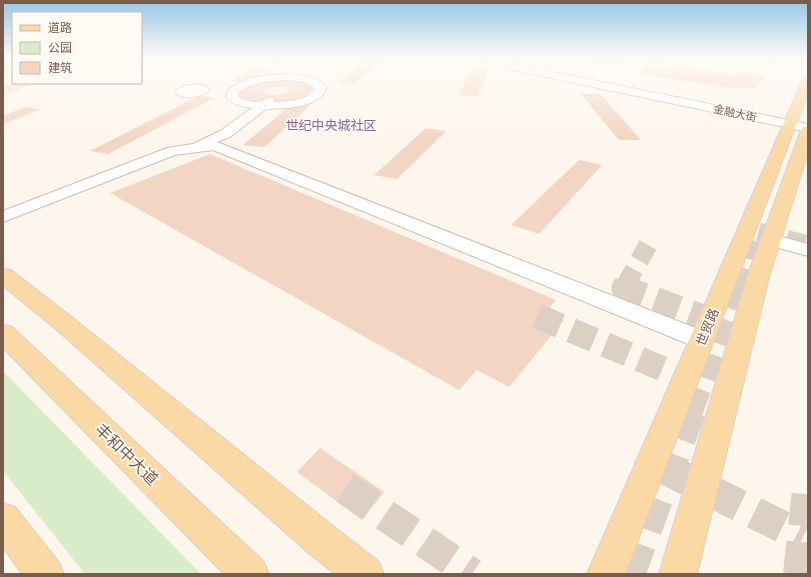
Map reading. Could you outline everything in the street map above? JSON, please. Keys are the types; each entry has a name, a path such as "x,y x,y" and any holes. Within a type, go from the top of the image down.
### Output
{"main road":[{"name":"世贸路","path":"678,574 758,277 771,240 801,124 807,86"},
{"name":"世贸路","path":"606,574 702,340 801,124"},
{"path":"3,275 65,324 325,543 365,574"},
{"name":"丰和中大道","path":"3,333 250,574"},
{"path":"3,519 45,574"}],"street":[{"path":"239,86 232,92 232,97 238,101 293,104 306,100 320,92 320,86"},
{"name":"金融大街","path":"610,86 801,124"},
{"name":"金融大街","path":"619,86 801,124"},
{"path":"192,148 225,134 266,103"},
{"path":"3,217 172,151 215,146 702,340"},
{"path":"771,240 808,250"}],"green space":[{"path":"3,371 201,574 85,574 3,471"}],"building":[{"path":"9,86 27,86 3,95 3,88"},
{"path":"246,86 311,86 312,90 302,97 281,102 257,102 241,97 239,94","holes":["276,87 284,87 290,90 279,95 267,94 263,92 265,89"]},
{"path":"463,86 482,86 478,96 459,95"},
{"path":"717,86 757,86 755,88 730,88"},
{"path":"581,94 600,94 641,140 619,140"},
{"path":"198,96 214,98 108,154 90,151"},
{"path":"292,104 310,106 264,147 243,145"},
{"path":"25,107 41,109 3,124 3,116"},
{"path":"426,128 446,131 397,179 374,175"},
{"path":"210,154 556,300 546,312 564,320 509,387 477,370 459,390 110,193"},
{"path":"579,160 602,165 539,234 511,225"},
{"path":"320,448 384,492 362,520 297,472"}],"tunnel":[{"path":"738,286 758,232 808,245"},
{"path":"625,286 648,245"},
{"path":"626,285 624,288 722,324"},
{"path":"690,412 738,285"},
{"path":"537,316 699,384"},
{"path":"629,574 690,411"},
{"path":"668,470 803,537"},
{"path":"345,488 472,574"},
{"path":"799,574 808,491"}],"district":[{"name":"世纪中央城社区","path":"331,125"}]}
